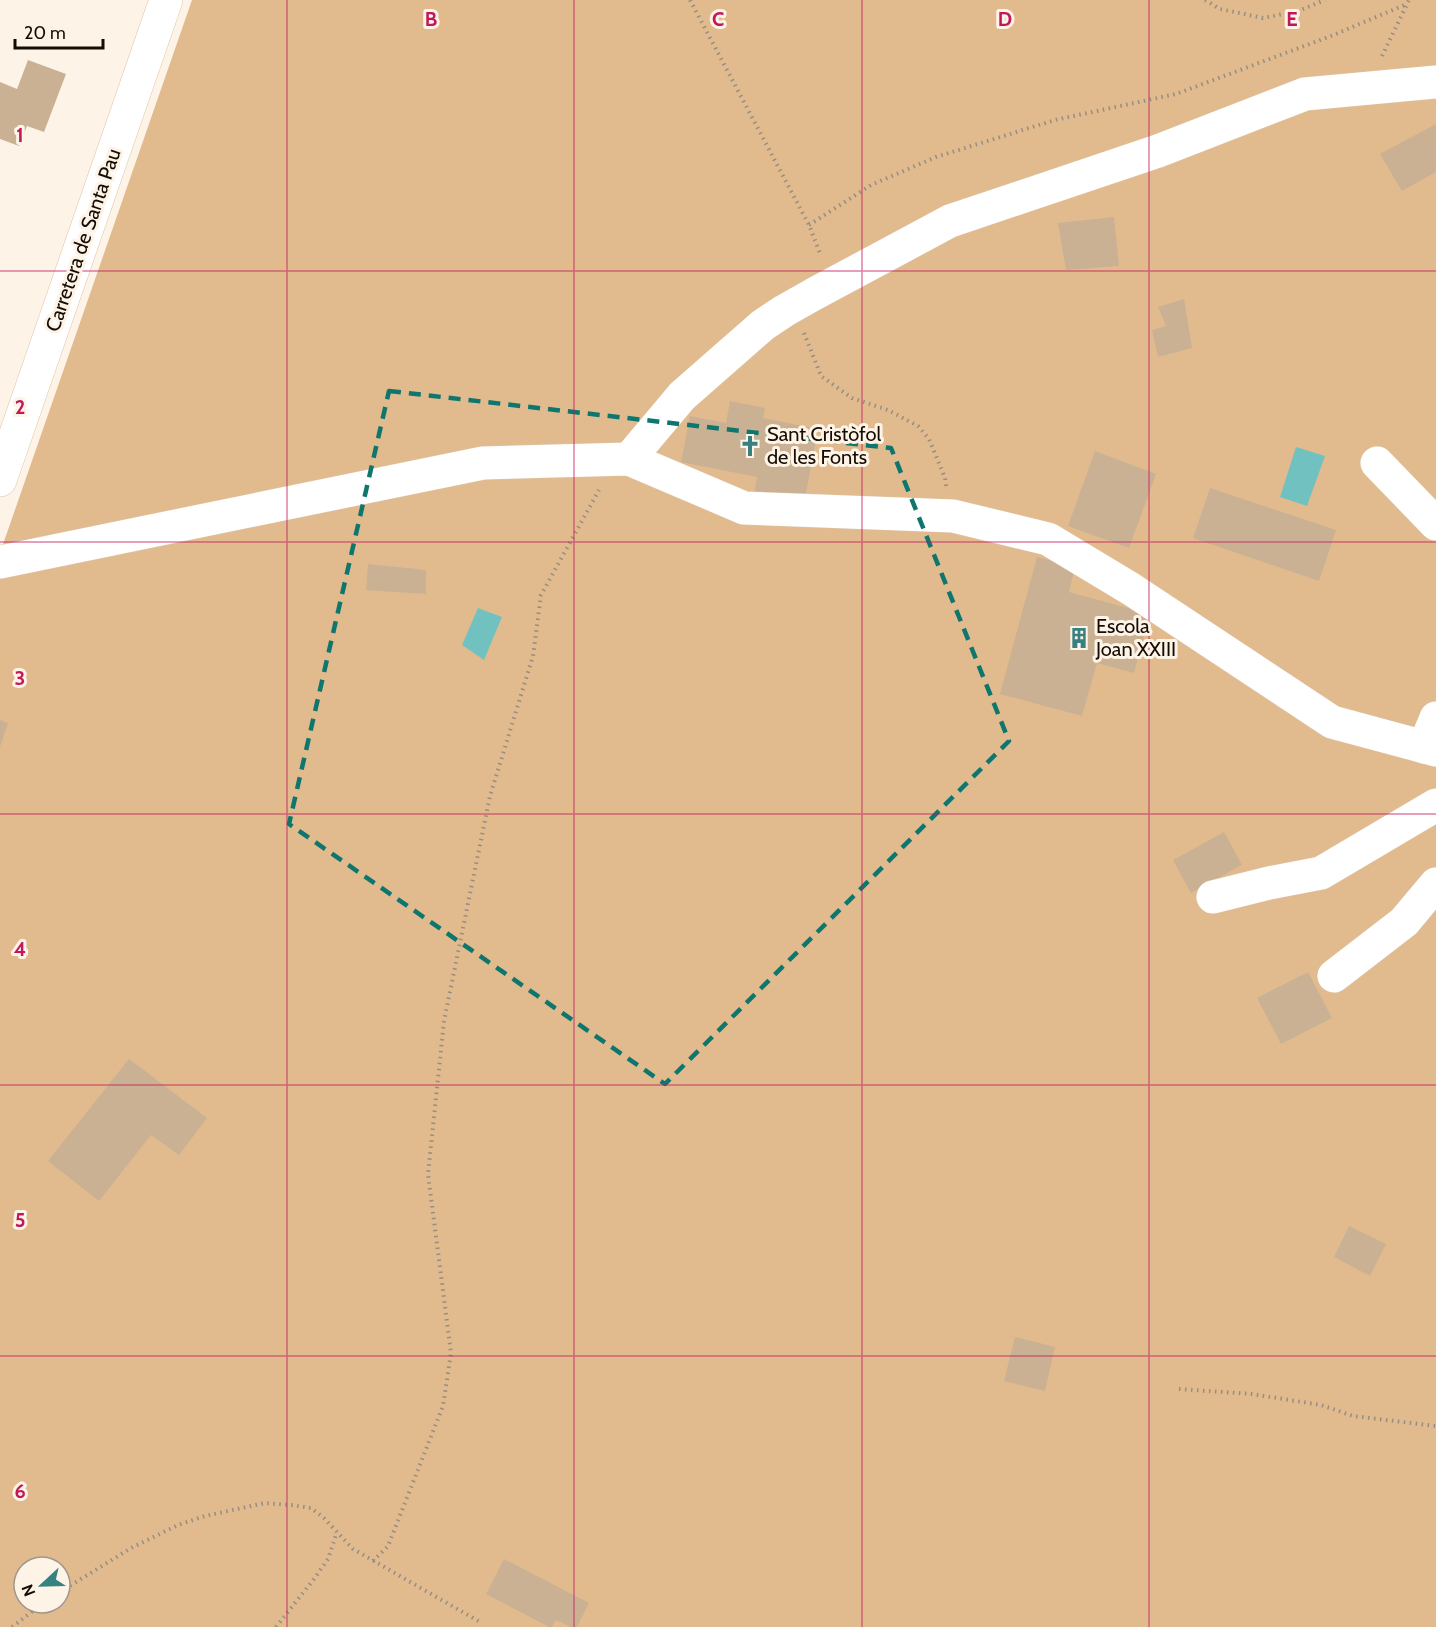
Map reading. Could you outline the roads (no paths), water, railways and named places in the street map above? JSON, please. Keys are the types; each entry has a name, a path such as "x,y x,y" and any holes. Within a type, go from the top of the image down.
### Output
{"street":[{"name":"Carretera de Santa Pau","path":"0,480 166,0"},
{"path":"628,459 682,396 784,311 950,221 1158,151 1305,94 1436,82"},
{"path":"0,561 483,463 628,459 744,508 953,516 1048,538 1131,589 1332,722 1432,738"},
{"path":"1377,463 1436,524"},
{"path":"1213,897 1321,873 1436,805"},
{"path":"1334,976 1404,922 1436,884"}],"water":[{"path":"1296,447 1325,456 1307,506 1280,497"},
{"path":"478,608 502,617 484,660 462,645"}],"place":[{"name":"Sant Cristòfol de les Fonts","path":"750,446"},
{"name":"Escola Joan XXIII","path":"1079,638"}]}
